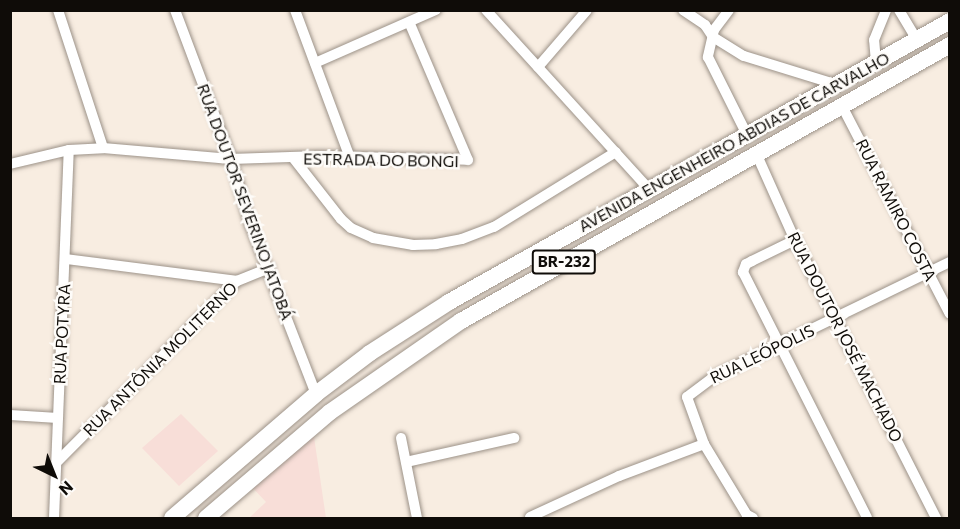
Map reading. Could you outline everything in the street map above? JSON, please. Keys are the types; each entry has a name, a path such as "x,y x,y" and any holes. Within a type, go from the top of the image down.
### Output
{"highway":[{"name":"AVENIDA ENGENHEIRO ABDIAS DE CARVALHO","path":"172,519 316,394 370,353 449,302 950,21"},
{"name":"AVENIDA ENGENHEIRO ABDIAS DE CARVALHO","path":"206,519 330,412 398,362 461,321 756,153 948,49"}],"street":[{"path":"58,10 103,148"},
{"name":"RUA DOUTOR SEVERINO JATOBÁ","path":"175,10 231,159 250,224 316,394"},
{"path":"295,10 350,158"},
{"path":"315,63 436,10"},
{"path":"486,10 649,189"},
{"path":"538,67 587,10"},
{"path":"683,10 705,25 713,37 744,56 835,84"},
{"path":"729,10 714,30 708,51 710,65 747,135"},
{"path":"876,62 874,40 886,10"},
{"path":"899,10 917,40"},
{"name":"ESTRADA DO BONGI","path":"10,164 69,150 103,148 231,159 468,160 409,22"},
{"name":"RUA RAMIRO COSTA","path":"842,106 950,314"},
{"name":"RUA POTYRA","path":"54,519 69,150"},
{"name":"ESTRADA DO BONGI","path":"294,159 340,219 351,228 373,238 424,245 462,239 495,227 616,152"},
{"name":"RUA DOUTOR JOSÉ MACHADO","path":"756,153 795,240 936,519"},
{"path":"795,240 752,261 742,270 867,519"},
{"path":"66,259 237,281"},
{"name":"RUA LEÓPOLIS","path":"704,444 687,397 706,381 950,262"},
{"name":"RUA ANTÔNIA MOLITERNO","path":"58,461 237,281 269,268"},
{"path":"10,415 58,418"},
{"path":"401,438 417,519"},
{"path":"406,462 514,438"},
{"path":"530,518 619,476 704,444 747,514 753,519"}],"shaded area":[{"path":"181,414 218,451 179,486 142,448"},
{"path":"313,430 326,518 249,518 266,502 250,485"}]}
